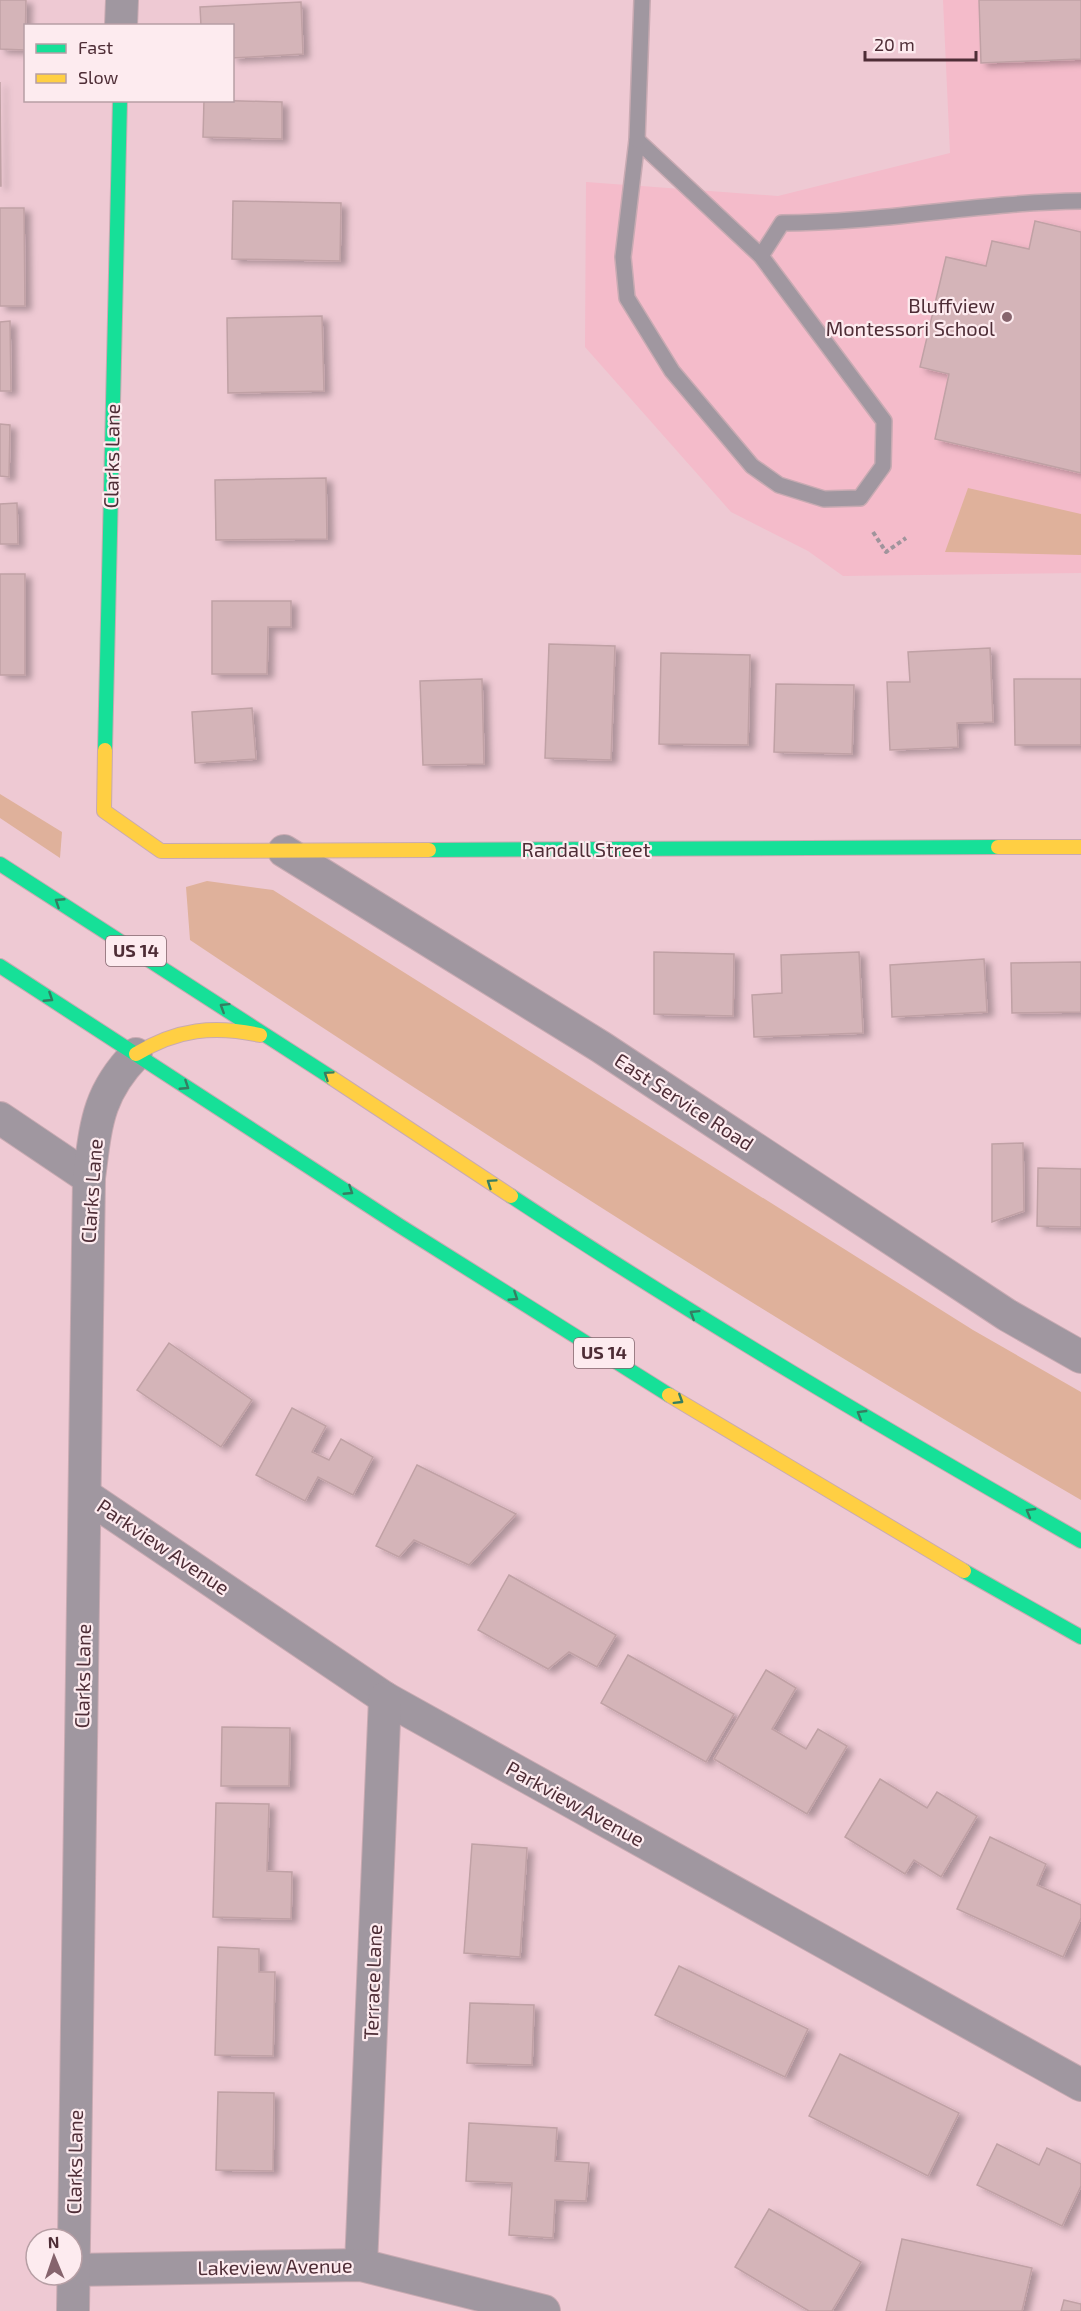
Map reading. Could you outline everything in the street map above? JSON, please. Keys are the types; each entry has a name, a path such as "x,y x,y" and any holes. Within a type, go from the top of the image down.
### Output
{"main road":[{"name":"Clarks Lane","path":"104,811 120,102"},
{"name":"Randall Street","path":"104,811 161,851 1081,847"},
{"name":"US 14","path":"0,864 273,1039 539,1216 693,1313 942,1462 1081,1541"},
{"name":"US 14","path":"0,966 547,1318 951,1566 1081,1637"},
{"path":"136,1054 159,1039 209,1028 240,1030 273,1039"}],"street":[{"path":"121,24 122,0"},
{"name":"East Service Road","path":"284,851 601,1047 1007,1315 1081,1357"},
{"name":"Clarks Lane","path":"74,2227 89,1178 101,1106 109,1086 136,1054"},
{"path":"0,1118 89,1178"},
{"name":"Parkview Avenue","path":"86,1495 385,1698 1081,2085"},
{"name":"Terrace Lane","path":"361,2265 385,1698"},
{"name":"Lakeview Avenue","path":"84,2270 361,2265 544,2311"},
{"name":"Clarks Lane","path":"73,2287 73,2311"}],"lane":[{"path":"637,140 761,256 884,421 883,466 860,498 824,499 779,485 752,466 672,371 627,298 623,257 637,140 642,0"},
{"path":"761,256 782,223 829,223 1045,201 1081,201"}],"path":[{"path":"873,532 886,552 906,538"}],"shaded area":[{"path":"943,0 1081,0 1081,573 843,576 808,551 731,512 585,347 586,182 778,196 950,153"},
{"path":"968,488 1081,514 1081,555 945,552"},
{"path":"0,794 62,832 60,858 0,818"},
{"path":"207,881 273,890 973,1330 1081,1392 1081,1500 855,1366 631,1227 190,940 186,887"}],"building":[{"path":"0,0 26,0 24,50 0,49"},
{"path":"979,0 1081,0 1081,59 981,63"},
{"path":"301,2 303,54 234,58 234,24 201,24 200,7"},
{"path":"0,82 1,186 0,186"},
{"path":"204,102 282,102 282,139 203,137"},
{"path":"233,201 341,203 340,261 232,259"},
{"path":"0,208 24,208 25,306 0,306"},
{"name":"Bluffview Montessori School","path":"1035,221 1081,232 1081,473 935,439 949,374 920,367 946,257 986,266 992,241 1029,249"},
{"path":"322,316 324,391 228,393 227,318"},
{"path":"10,321 11,391 0,391 0,322"},
{"path":"0,424 10,425 9,477 0,476"},
{"path":"326,478 327,539 216,540 215,480"},
{"path":"17,503 18,544 0,544 0,504"},
{"path":"0,574 25,574 25,675 0,675"},
{"path":"212,601 291,601 291,627 268,627 267,674 212,674"},
{"path":"549,644 615,646 611,760 545,758"},
{"path":"990,648 993,722 957,723 958,747 890,750 887,682 910,682 908,652"},
{"path":"661,653 750,655 748,745 659,744"},
{"path":"482,679 484,764 423,765 420,681"},
{"path":"1014,679 1081,679 1081,745 1015,745"},
{"path":"776,684 854,685 852,754 774,752"},
{"path":"252,708 256,759 195,763 192,712"},
{"path":"654,952 734,954 733,1016 654,1014"},
{"path":"859,952 863,1033 754,1037 752,995 782,993 781,955"},
{"path":"984,959 987,1012 892,1017 890,965"},
{"path":"1081,962 1081,1012 1012,1013 1011,963"},
{"path":"1023,1143 1024,1211 992,1222 992,1144"},
{"path":"1038,1168 1081,1169 1081,1227 1037,1226"},
{"path":"169,1343 252,1400 221,1447 137,1390"},
{"path":"292,1408 326,1426 312,1452 329,1460 341,1439 373,1457 353,1495 318,1477 305,1501 256,1475"},
{"path":"417,1465 516,1514 469,1565 414,1540 399,1557 376,1546"},
{"path":"509,1575 616,1635 597,1667 569,1652 548,1669 478,1630"},
{"path":"628,1655 734,1714 706,1762 601,1703"},
{"path":"766,1670 796,1688 772,1729 806,1749 818,1729 847,1746 807,1814 714,1759"},
{"path":"222,1727 290,1728 289,1786 221,1786"},
{"path":"880,1779 927,1808 937,1792 977,1816 941,1877 914,1860 905,1874 845,1837"},
{"path":"216,1803 269,1804 267,1871 292,1872 291,1919 213,1917"},
{"path":"990,1837 1046,1864 1037,1885 1081,1905 1081,1918 1063,1957 957,1909"},
{"path":"472,1844 527,1848 520,1957 464,1953"},
{"path":"218,1947 259,1949 259,1972 275,1972 273,2056 215,2055"},
{"path":"679,1966 808,2029 785,2077 655,2015"},
{"path":"470,2003 534,2005 532,2065 467,2063"},
{"path":"840,2054 959,2113 928,2176 809,2116"},
{"path":"218,2092 274,2093 273,2171 216,2170"},
{"path":"469,2123 557,2128 555,2161 589,2163 586,2201 555,2200 553,2238 509,2235 512,2183 466,2181"},
{"path":"997,2144 1039,2165 1047,2148 1081,2164 1081,2186 1062,2226 977,2185"},
{"path":"769,2209 861,2262 832,2311 809,2311 735,2267"},
{"path":"902,2239 1032,2268 1022,2311 886,2311"},
{"path":"1064,2300 1081,2304 1081,2311 1061,2311"}],"traffic: fast":[{"path":"105,750 120,102"},
{"path":"429,850 998,847"},
{"path":"0,864 332,1078"},
{"path":"0,966 400,1226 669,1395"},
{"path":"511,1196 651,1286 793,1373 1081,1541"},
{"path":"964,1571 1081,1637"}],"traffic: slow":[{"path":"105,750 104,811 161,851 429,850"},
{"path":"998,847 1081,847"},
{"path":"136,1054 166,1039 196,1031 227,1030 260,1035"},
{"path":"332,1078 511,1196"},
{"path":"669,1395 964,1571"}],"place":[{"name":"Bluffview Montessori School","path":"1007,317"}]}
